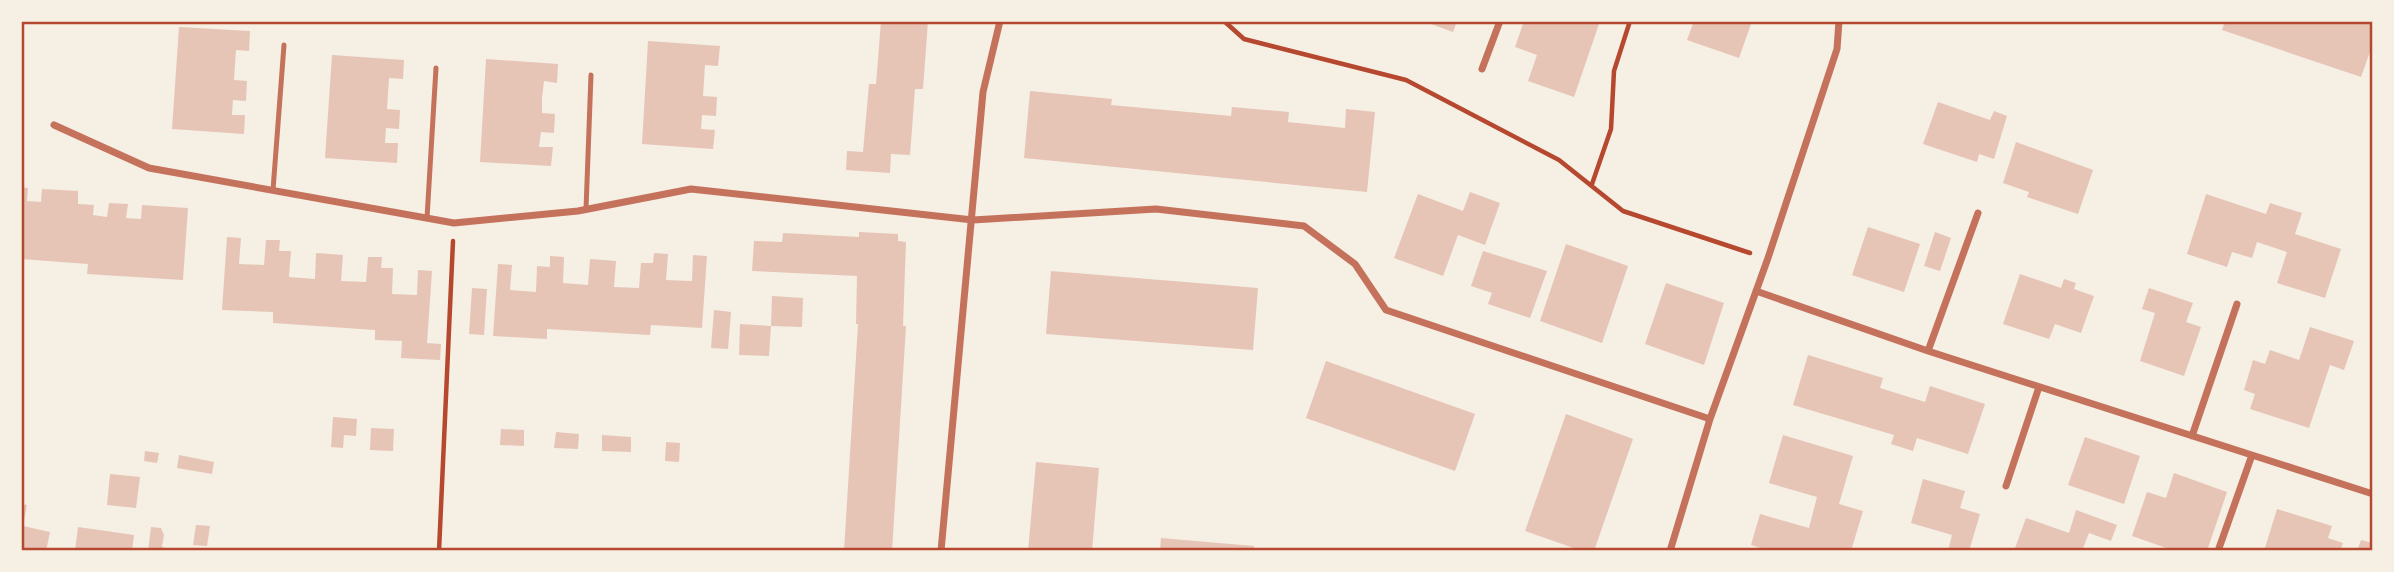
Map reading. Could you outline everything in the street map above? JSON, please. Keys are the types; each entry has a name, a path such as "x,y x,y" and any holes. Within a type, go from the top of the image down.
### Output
{"street":[{"path":"941,551 983,92 1000,21"},
{"path":"1482,69 1500,21"},
{"path":"1670,551 1710,419 1768,258 1837,49 1839,21"},
{"path":"54,125 149,168 454,223 586,209 691,189 973,220 1156,208 1304,226 1355,264 1386,310 1710,419"},
{"path":"1928,351 1978,213"},
{"path":"1756,290 1928,351 2373,494"},
{"path":"2192,436 2237,304"},
{"path":"2006,486 2039,387"},
{"path":"2218,551 2252,455"}],"lane":[{"path":"273,190 284,45"},
{"path":"428,218 436,68"},
{"path":"586,209 591,75"}],"path":[{"path":"1224,21 1244,39 1406,80 1559,160 1623,211 1768,258"},
{"path":"1592,184 1611,129 1614,71 1630,21"},
{"path":"439,551 454,223"}],"building":[{"path":"881,21 928,21 923,89 915,89 910,155 891,154 890,173 846,170 847,151 863,152 869,84 876,84"},
{"path":"1423,21 1457,21 1453,32"},
{"path":"1524,21 1600,21 1574,97 1528,81 1537,55 1515,47"},
{"path":"1694,21 1752,21 1739,58 1687,40"},
{"path":"2225,21 2373,21 2373,53 2370,52 2361,77 2222,30"},
{"path":"179,27 250,31 249,51 236,50 234,80 247,81 246,101 233,100 232,115 245,115 244,134 172,129"},
{"path":"648,41 720,46 718,66 705,65 703,96 717,97 716,116 702,115 701,129 715,130 713,149 642,144"},
{"path":"332,55 404,60 403,79 389,78 387,109 400,110 399,129 386,128 385,143 398,143 397,163 325,158"},
{"path":"486,59 558,64 557,83 544,81 542,98 542,113 555,114 554,133 541,132 539,147 553,147 551,166 480,162"},
{"path":"1030,91 1112,99 1111,105 1231,116 1232,107 1289,112 1288,122 1345,128 1346,109 1375,112 1367,192 1024,158"},
{"path":"1938,102 1990,120 1994,111 2007,116 1994,159 1979,154 1977,162 1923,144"},
{"path":"2016,142 2093,170 2078,214 2027,197 2029,192 2003,183"},
{"path":"21,187 28,188 27,201 41,202 42,189 78,191 78,204 94,205 93,215 107,217 109,203 128,204 126,218 141,219 142,205 188,208 183,280 87,274 88,264 21,259"},
{"path":"1470,192 1500,203 1485,245 1458,235 1443,276 1394,258 1418,194 1463,211"},
{"path":"2206,194 2266,214 2270,203 2302,213 2295,234 2341,249 2325,298 2277,283 2287,252 2257,242 2252,258 2232,252 2227,267 2187,254"},
{"path":"1868,227 1920,244 1904,292 1852,275"},
{"path":"859,232 898,234 898,241 906,242 903,326 906,326 892,551 844,551 858,324 857,276 752,271 754,241 782,242 783,233 859,237"},
{"path":"1935,232 1951,238 1940,271 1924,266"},
{"path":"227,237 241,238 239,264 264,265 266,240 280,240 279,251 291,251 289,277 315,279 316,253 343,255 341,281 366,282 368,257 382,257 381,268 393,268 392,294 417,295 418,270 432,271 427,343 441,344 440,360 401,358 402,341 375,340 375,330 273,323 273,312 222,310"},
{"path":"1566,244 1628,266 1602,343 1540,321"},
{"path":"1483,251 1547,271 1530,318 1488,304 1492,293 1471,286"},
{"path":"654,253 668,254 666,280 692,281 693,255 707,256 702,328 651,325 650,335 547,329 547,339 493,336 498,264 512,265 510,290 536,292 537,266 550,267 550,256 564,257 563,283 588,285 590,259 616,261 614,287 639,288 641,263 653,263"},
{"path":"1051,271 1258,288 1253,350 1046,334"},
{"path":"2020,274 2061,288 2064,279 2076,283 2074,289 2094,296 2081,333 2055,324 2049,339 2003,324"},
{"path":"1666,283 1724,303 1704,365 1645,344"},
{"path":"472,288 487,289 484,335 469,334"},
{"path":"2149,288 2193,303 2186,322 2201,327 2184,376 2140,361 2155,313 2142,309"},
{"path":"772,296 803,298 802,327 771,326"},
{"path":"714,310 731,312 728,349 711,348"},
{"path":"740,324 771,326 769,356 739,355"},
{"path":"2310,327 2354,341 2344,370 2330,365 2309,428 2250,409 2255,394 2244,390 2253,360 2265,364 2270,350 2299,360"},
{"path":"1808,355 1883,378 1880,388 1925,402 1930,386 1985,404 1968,454 1917,438 1913,451 1891,444 1894,435 1793,405"},
{"path":"1326,361 1475,414 1455,471 1306,418"},
{"path":"1566,414 1633,439 1594,551 1582,551 1525,531"},
{"path":"333,417 357,419 356,436 344,435 343,448 331,447"},
{"path":"371,428 394,429 393,451 370,450"},
{"path":"501,429 524,430 524,446 500,445"},
{"path":"556,432 579,434 578,449 554,448"},
{"path":"602,435 631,437 631,452 602,451"},
{"path":"1783,435 1853,456 1839,504 1863,511 1851,551 1771,551 1751,545 1760,514 1809,528 1817,497 1769,483"},
{"path":"2085,437 2140,456 2124,504 2068,485"},
{"path":"666,442 680,443 679,462 665,461"},
{"path":"145,451 159,453 157,463 144,461"},
{"path":"179,455 214,462 212,474 177,468"},
{"path":"1036,462 1099,468 1092,551 1028,551"},
{"path":"2174,473 2227,492 2207,551 2175,551 2132,536 2147,492 2166,498"},
{"path":"110,474 140,477 136,508 107,505"},
{"path":"1923,479 1965,491 1960,508 1980,514 1969,551 1948,551 1952,535 1911,523"},
{"path":"21,504 27,505 23,526 50,532 46,551 21,551"},
{"path":"2277,509 2332,526 2328,538 2343,543 2340,551 2264,551"},
{"path":"2076,510 2117,525 2111,541 2089,533 2082,551 2014,551 2026,518 2069,533"},
{"path":"196,525 210,526 207,546 193,545"},
{"path":"78,527 134,535 132,551 75,551"},
{"path":"151,527 161,528 164,535 162,547 178,551 148,551"},
{"path":"1161,538 1254,546 1254,551 1160,551"},
{"path":"2361,540 2373,543 2373,551 2357,551"}]}
